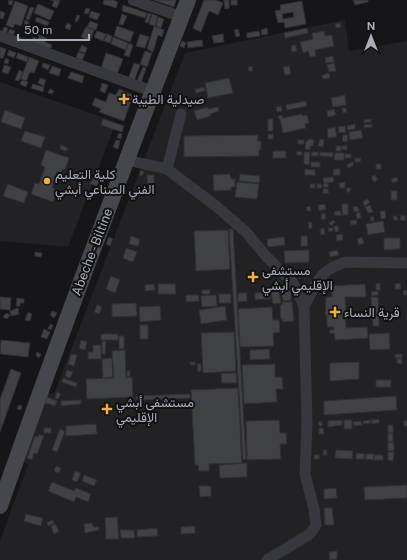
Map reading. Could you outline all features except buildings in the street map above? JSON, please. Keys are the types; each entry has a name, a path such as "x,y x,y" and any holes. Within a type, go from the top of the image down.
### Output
{"main road":[{"name":"Abeche - Biltine","path":"0,506 46,374 188,0"}],"street":[{"path":"133,0 182,17"},
{"path":"0,36 154,92"},
{"path":"166,169 181,114"},
{"path":"126,160 166,169 216,206 246,232 265,255 294,283 304,306 307,423 305,474 314,509 316,525 310,534 267,560"},
{"path":"304,306 321,275 338,264 346,262 407,263"}],"shaded area":[{"name":"مستشفى الإقليمي أبشي","path":"345,20 349,51 407,41 407,560 0,560 0,541 28,464 21,461 45,392 54,394 185,53"},
{"name":"كلية التعليم الفني الصناعي أبشي","path":"0,82 116,122 68,247 0,241"}],"place":[{"name":"صيدلية الطيبة","path":"124,99"},
{"name":"كلية التعليم الفني الصناعي أبشي","path":"47,181"},
{"name":"مستشفى الإقليمي أبشي","path":"253,277"},
{"name":"قرية النساء","path":"335,312"},
{"name":"مستشفى أبشي الإقليمي","path":"107,409"}]}
